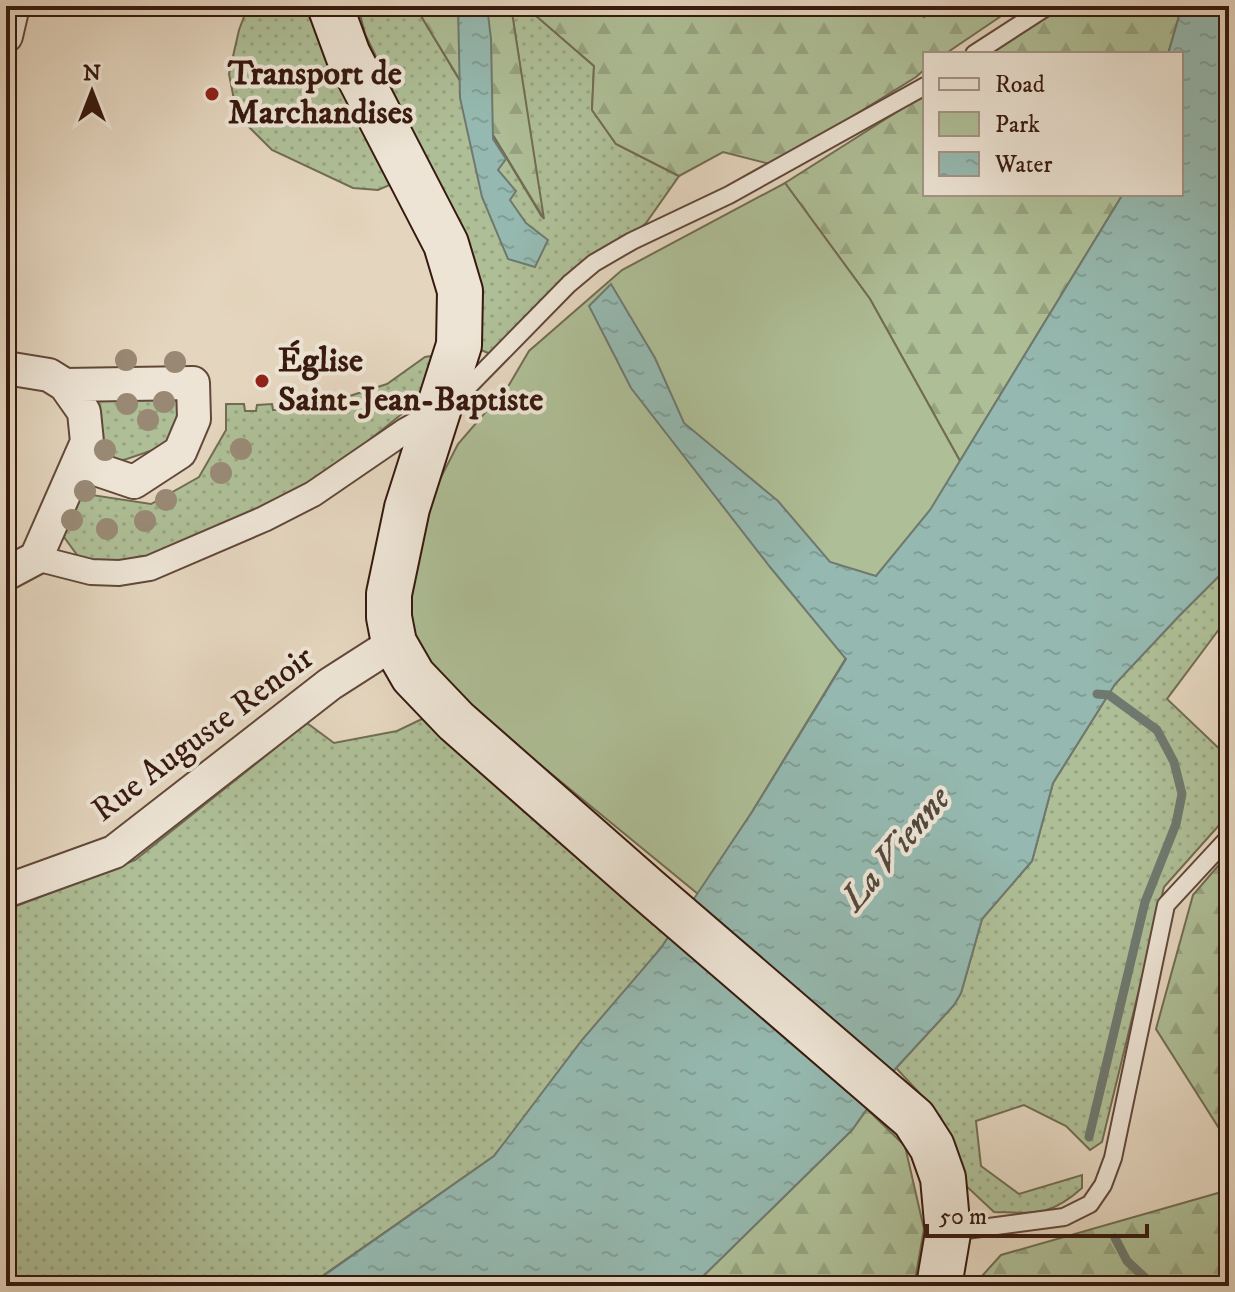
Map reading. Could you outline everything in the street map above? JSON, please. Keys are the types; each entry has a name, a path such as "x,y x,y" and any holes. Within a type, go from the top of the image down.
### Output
{"main road":[{"path":"330,6 348,55 446,244 460,291 459,345 407,508 389,594 394,643 413,676 456,721 914,1119 932,1147 943,1178 948,1233 939,1286"}],"street":[{"path":"6,36 13,6"},
{"path":"6,368 49,375 65,385 84,412 87,442 36,558 6,574"},
{"path":"65,385 193,383 194,419 180,452 134,482 78,463"},
{"path":"36,558 91,572 119,573 150,568 264,519 313,494 440,404"},
{"name":"Rue Auguste Renoir","path":"6,891 114,852 330,684 394,643"}],"lane":[{"path":"977,52 1048,6"},
{"path":"440,404 469,386 569,284 594,263 632,241 729,195 923,87"},
{"path":"948,1233 1064,1217 1090,1204 1103,1185 1113,1158 1166,905 1229,837"}],"green space":[{"path":"248,6 319,6 392,184 378,190 353,188 272,150 237,115 229,74"},
{"path":"358,6 415,6 542,217 511,6 531,6 535,15 594,66 592,110 616,144 679,176 646,223 493,355 481,350 480,291 453,215 365,34"},
{"path":"415,6 511,6 544,219"},
{"path":"531,6 910,6 924,17 930,6 1016,6 948,52 923,52 923,71 916,77 774,165 723,152 679,176 616,144 592,110 594,66 535,15"},
{"path":"1063,6 1158,6 1180,13 1169,52 991,52"},
{"path":"923,95 923,196 1122,196 960,461 870,299 785,183"},
{"path":"785,183 870,299 960,461 846,658 698,894 449,690 410,631 411,574 438,483 458,444 509,385 529,351 622,270"},
{"path":"438,355 423,397 337,466 256,515 156,557 105,566 80,559 64,537 79,493 151,504 199,477 226,430 226,404 244,404 245,411 256,411 257,405 272,404 273,410 283,410 284,403 302,403 302,409 312,408 387,384 425,357"},
{"path":"179,396 182,419 171,444 121,461 101,457 102,422 94,400"},
{"path":"1229,566 1229,616 1167,699 1229,758 1229,814 1164,887 1102,1142 1090,1150 1066,1126 1024,1105 976,1121 981,1166 1019,1194 1082,1175 1082,1188 1051,1209 994,1212 963,1183 927,1101 896,1068 954,1005 961,993 982,919 1032,861 1053,783 1115,684"},
{"path":"424,718 673,930 661,948 494,1156 308,1286 6,1286 6,910 135,860 307,723 334,743 397,731"},
{"path":"1229,853 1229,1144 1156,1029 1193,895"},
{"path":"867,1109 905,1146 924,1229 914,1286 693,1286 852,1130"},
{"path":"1225,1191 1229,1200 1229,1286 973,1286 1001,1255"}],"water":[{"path":"458,6 487,6 491,39 493,139 506,159 498,170 516,191 510,200 526,223 548,240 535,267 508,259 482,197 460,98"},
{"name":"La Vienne","path":"1182,6 1229,6 1229,566 1115,684 1053,783 1032,861 982,919 961,993 954,1005 896,1068 852,1130 693,1286 309,1286 494,1156 582,1040 661,948 752,812 846,659 631,388 589,306 611,284 655,358 684,423 778,501 830,562 876,576 930,510 1122,196 1183,196 1183,52 1169,52"}],"waterway":[{"path":"1089,1137 1145,902 1176,824 1182,794 1174,762 1157,730 1109,695 1097,694"},
{"path":"1115,1238 1127,1261 1154,1286"}],"place":[{"name":"Transport de Marchandises","path":"212,94"},
{"name":"Église Saint-Jean-Baptiste","path":"262,381"}]}
